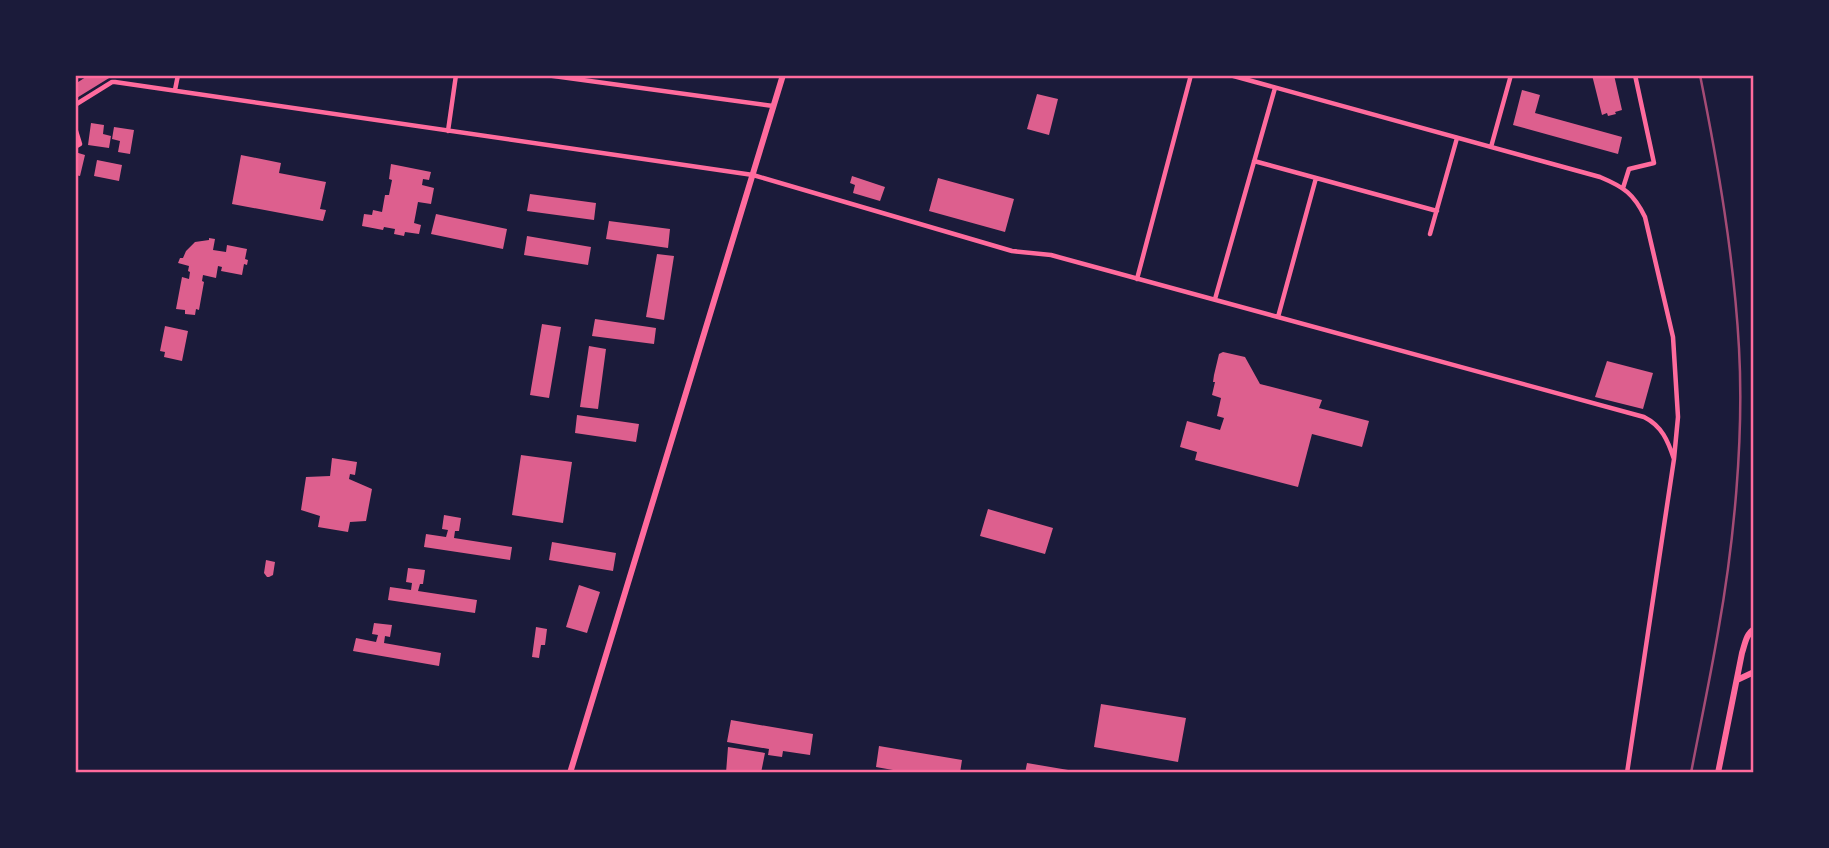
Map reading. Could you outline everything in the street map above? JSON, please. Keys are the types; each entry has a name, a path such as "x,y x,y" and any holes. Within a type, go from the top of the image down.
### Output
{"street":[{"path":"175,90 178,75"},
{"path":"449,131 456,75"},
{"path":"546,75 774,106"},
{"path":"569,773 783,75"},
{"path":"1137,279 1191,75"},
{"path":"1230,75 1600,177 1623,188 1636,200 1645,218 1673,337 1678,417 1628,773"},
{"path":"1491,147 1511,75"},
{"path":"1623,188 1629,169 1654,163 1635,75"},
{"path":"75,105 113,82 753,175 1012,251 1051,255 1644,416 1661,429 1674,459"},
{"path":"1214,299 1275,88"},
{"path":"75,128 80,144 75,147"},
{"path":"1430,234 1457,138"},
{"path":"1254,161 1437,211"},
{"path":"1278,317 1316,178"},
{"path":"1718,773 1746,640 1754,629"},
{"path":"1737,680 1754,672"}],"building":[{"path":"89,75 114,75 75,99 75,84"},
{"path":"1592,75 1614,75 1622,110 1608,116 1607,113 1602,115"},
{"path":"1522,90 1540,95 1535,113 1622,137 1618,154 1513,125"},
{"path":"1037,94 1058,99 1049,135 1027,129"},
{"path":"91,123 104,125 103,134 111,136 109,148 88,145"},
{"path":"114,127 134,130 130,154 118,152 120,141 112,139"},
{"path":"75,152 85,155 80,176 75,175"},
{"path":"241,155 281,163 279,173 326,182 320,209 326,210 323,221 232,204"},
{"path":"97,160 122,165 119,181 94,176"},
{"path":"391,164 431,172 429,180 423,179 422,185 434,188 431,204 418,202 414,223 421,225 419,234 405,232 404,236 394,234 395,229 362,226 364,214 372,215 373,210 382,212 385,195 389,195 392,180 389,179"},
{"path":"852,176 885,187 880,201 853,193 855,185 850,183"},
{"path":"938,178 1014,199 1005,232 929,211"},
{"path":"530,194 596,203 594,220 527,211"},
{"path":"436,214 507,229 503,249 431,234"},
{"path":"609,221 670,229 668,248 606,239"},
{"path":"527,236 591,247 588,265 524,255"},
{"path":"215,239 213,250 226,252 227,245 247,249 247,265 244,264 242,275 221,271 222,267 218,266 216,278 203,275 199,310 196,309 195,315 185,314 185,310 176,309 182,277 189,279 190,272 189,266 178,263 195,242"},
{"path":"657,254 674,256 664,320 646,317"},
{"path":"595,319 656,328 654,344 592,336"},
{"path":"542,324 561,327 549,398 530,395"},
{"path":"165,326 188,331 182,361 164,357 165,352 160,351"},
{"path":"589,346 606,349 598,409 580,407"},
{"path":"1223,352 1245,357 1260,384 1322,400 1319,408 1369,421 1362,447 1312,434 1298,487 1195,460 1197,452 1180,447 1187,421 1220,430 1224,418 1217,416 1221,398 1212,395 1219,354"},
{"path":"1607,361 1653,373 1643,409 1595,397"},
{"path":"577,415 639,424 636,442 575,433"},
{"path":"521,455 572,462 563,523 512,515"},
{"path":"332,458 357,462 355,475 350,474 349,479 372,489 366,521 350,522 348,532 318,527 320,516 301,510 306,477 330,476"},
{"path":"988,509 1053,528 1045,554 980,536"},
{"path":"444,515 461,518 459,531 455,531 454,538 512,547 510,560 424,547 426,534 446,537 448,530 442,529"},
{"path":"552,542 616,553 613,571 549,560"},
{"path":"266,560 275,562 273,575 269,577 264,573"},
{"path":"408,568 425,570 423,584 420,584 418,591 477,600 475,613 388,600 390,587 411,590 412,583 406,582"},
{"path":"579,585 600,592 587,633 566,627"},
{"path":"374,623 392,625 390,637 385,636 384,643 441,653 439,666 353,651 356,638 376,642 378,635 372,634"},
{"path":"536,627 547,629 545,645 541,645 539,658 532,657"},
{"path":"1101,704 1186,718 1178,762 1094,747"},
{"path":"731,720 813,734 810,755 783,751 782,757 768,755 769,749 727,742"},
{"path":"879,746 962,760 960,773 910,773 876,767"},
{"path":"728,747 765,753 761,773 741,770 741,773 726,773"},
{"path":"1027,763 1074,771 1074,773 1025,773"}],"railway":[{"path":"1691,773 1729,563 1740,418 1739,348 1729,245 1700,75"}]}
